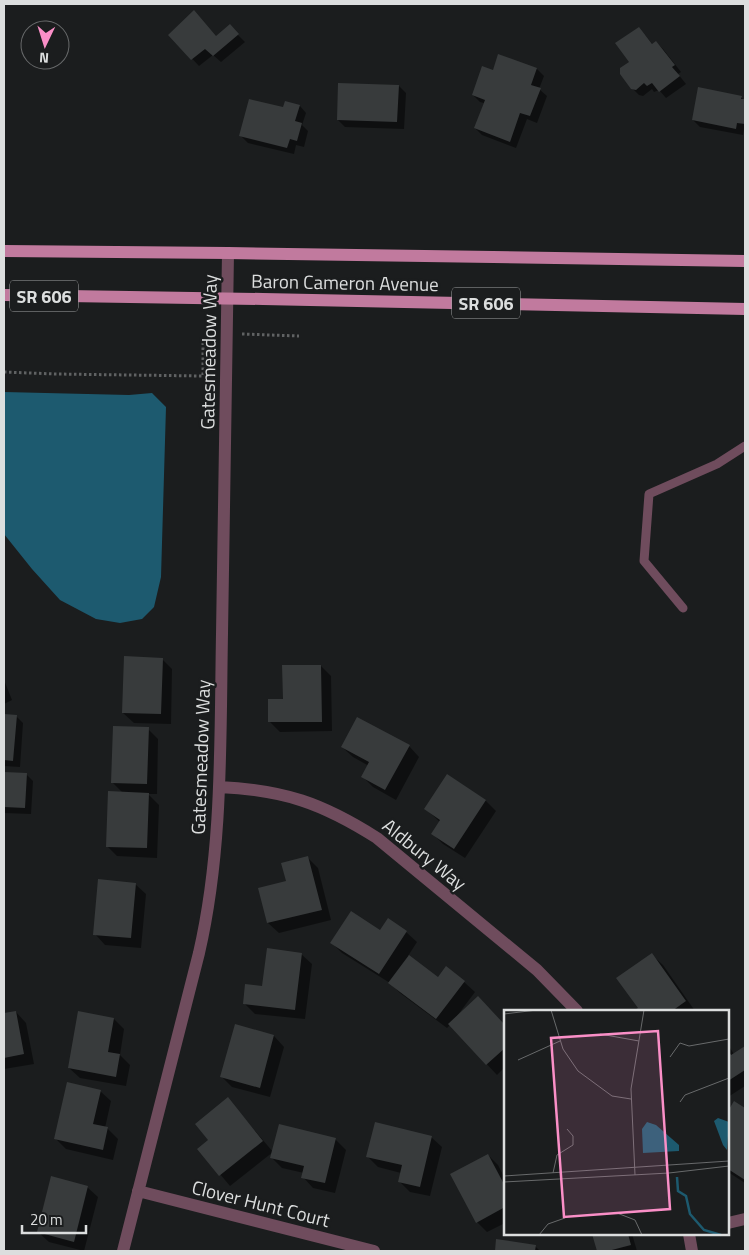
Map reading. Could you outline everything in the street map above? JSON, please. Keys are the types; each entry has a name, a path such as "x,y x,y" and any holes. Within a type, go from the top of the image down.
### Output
{"main road":[{"name":"Baron Cameron Avenue","path":"4,251 745,261"},
{"name":"Baron Cameron Avenue","path":"4,295 745,309"}],"street":[{"name":"Gatesmeadow Way","path":"123,1251 207,918 215,862 219,787 228,253"},
{"name":"Aldbury Way","path":"219,787 252,789 288,795 324,808 353,822 377,838 537,970 576,1010"},
{"name":"Clover Hunt Court","path":"138,1191 374,1251"},
{"path":"729,1224 745,1219"},
{"path":"689,1235 692,1251"}],"lane":[{"path":"683,608 644,561 649,494 717,464 745,446"}],"path":[{"path":"4,372 203,376 203,339 227,333 299,336"}],"water":[{"path":"4,392 129,395 152,393 166,407 161,577 154,607 142,619 120,623 96,619 60,600 4,534"}],"building":[{"path":"194,10 216,36 230,24 239,34 213,56 205,49 191,60 168,35"},
{"path":"639,27 652,44 656,41 675,65 672,67 680,76 659,92 652,83 647,86 644,83 636,90 631,89 620,74 620,68 629,62 615,43"},
{"path":"498,54 537,68 531,85 541,88 530,116 520,113 510,142 474,128 485,100 472,95 482,66 493,70"},
{"path":"338,83 399,85 397,122 337,120"},
{"path":"698,87 742,96 741,99 745,99 745,124 737,123 736,129 692,120"},
{"path":"249,99 283,107 285,101 300,105 295,121 302,123 297,141 290,139 287,148 239,136"},
{"path":"124,656 163,658 161,714 122,713"},
{"path":"282,665 321,665 322,722 268,722 268,699 283,699"},
{"path":"4,714 17,715 13,761 4,760"},
{"path":"357,717 410,745 385,790 361,777 369,762 341,747"},
{"path":"113,726 149,727 147,784 111,783"},
{"path":"4,772 27,773 25,808 4,807"},
{"path":"447,774 486,800 454,849 431,834 440,820 424,809"},
{"path":"108,791 149,793 147,848 106,847"},
{"path":"308,856 322,910 267,923 258,888 286,881 281,863"},
{"path":"98,879 136,883 131,938 93,935"},
{"path":"351,911 380,930 388,918 407,931 379,974 330,943"},
{"path":"267,948 302,953 295,1010 243,1004 245,984 262,986"},
{"path":"652,953 686,1001 673,1010 635,1010 638,1008 616,978"},
{"path":"409,955 438,977 446,966 465,981 436,1019 388,983"},
{"path":"478,996 504,1024 504,1049 486,1065 448,1024"},
{"path":"16,1011 24,1054 4,1058 4,1013"},
{"path":"78,1011 114,1018 108,1052 120,1054 116,1077 68,1068"},
{"path":"235,1024 274,1035 260,1088 220,1077"},
{"path":"745,1046 745,1070 729,1080 729,1052 731,1055"},
{"path":"67,1082 101,1090 93,1124 108,1127 103,1150 54,1139"},
{"path":"228,1097 263,1141 219,1176 197,1149 208,1140 195,1124"},
{"path":"734,1101 745,1108 745,1180 729,1170 729,1109"},
{"path":"375,1122 432,1136 420,1187 398,1182 402,1165 366,1157"},
{"path":"279,1124 336,1138 325,1183 301,1178 304,1166 270,1158"},
{"path":"488,1154 504,1184 504,1208 476,1223 450,1174"},
{"path":"51,1176 88,1186 74,1242 37,1232"},
{"path":"592,1235 628,1235 631,1245 608,1251 597,1251"},
{"path":"496,1239 536,1245 535,1251 495,1251"}]}
